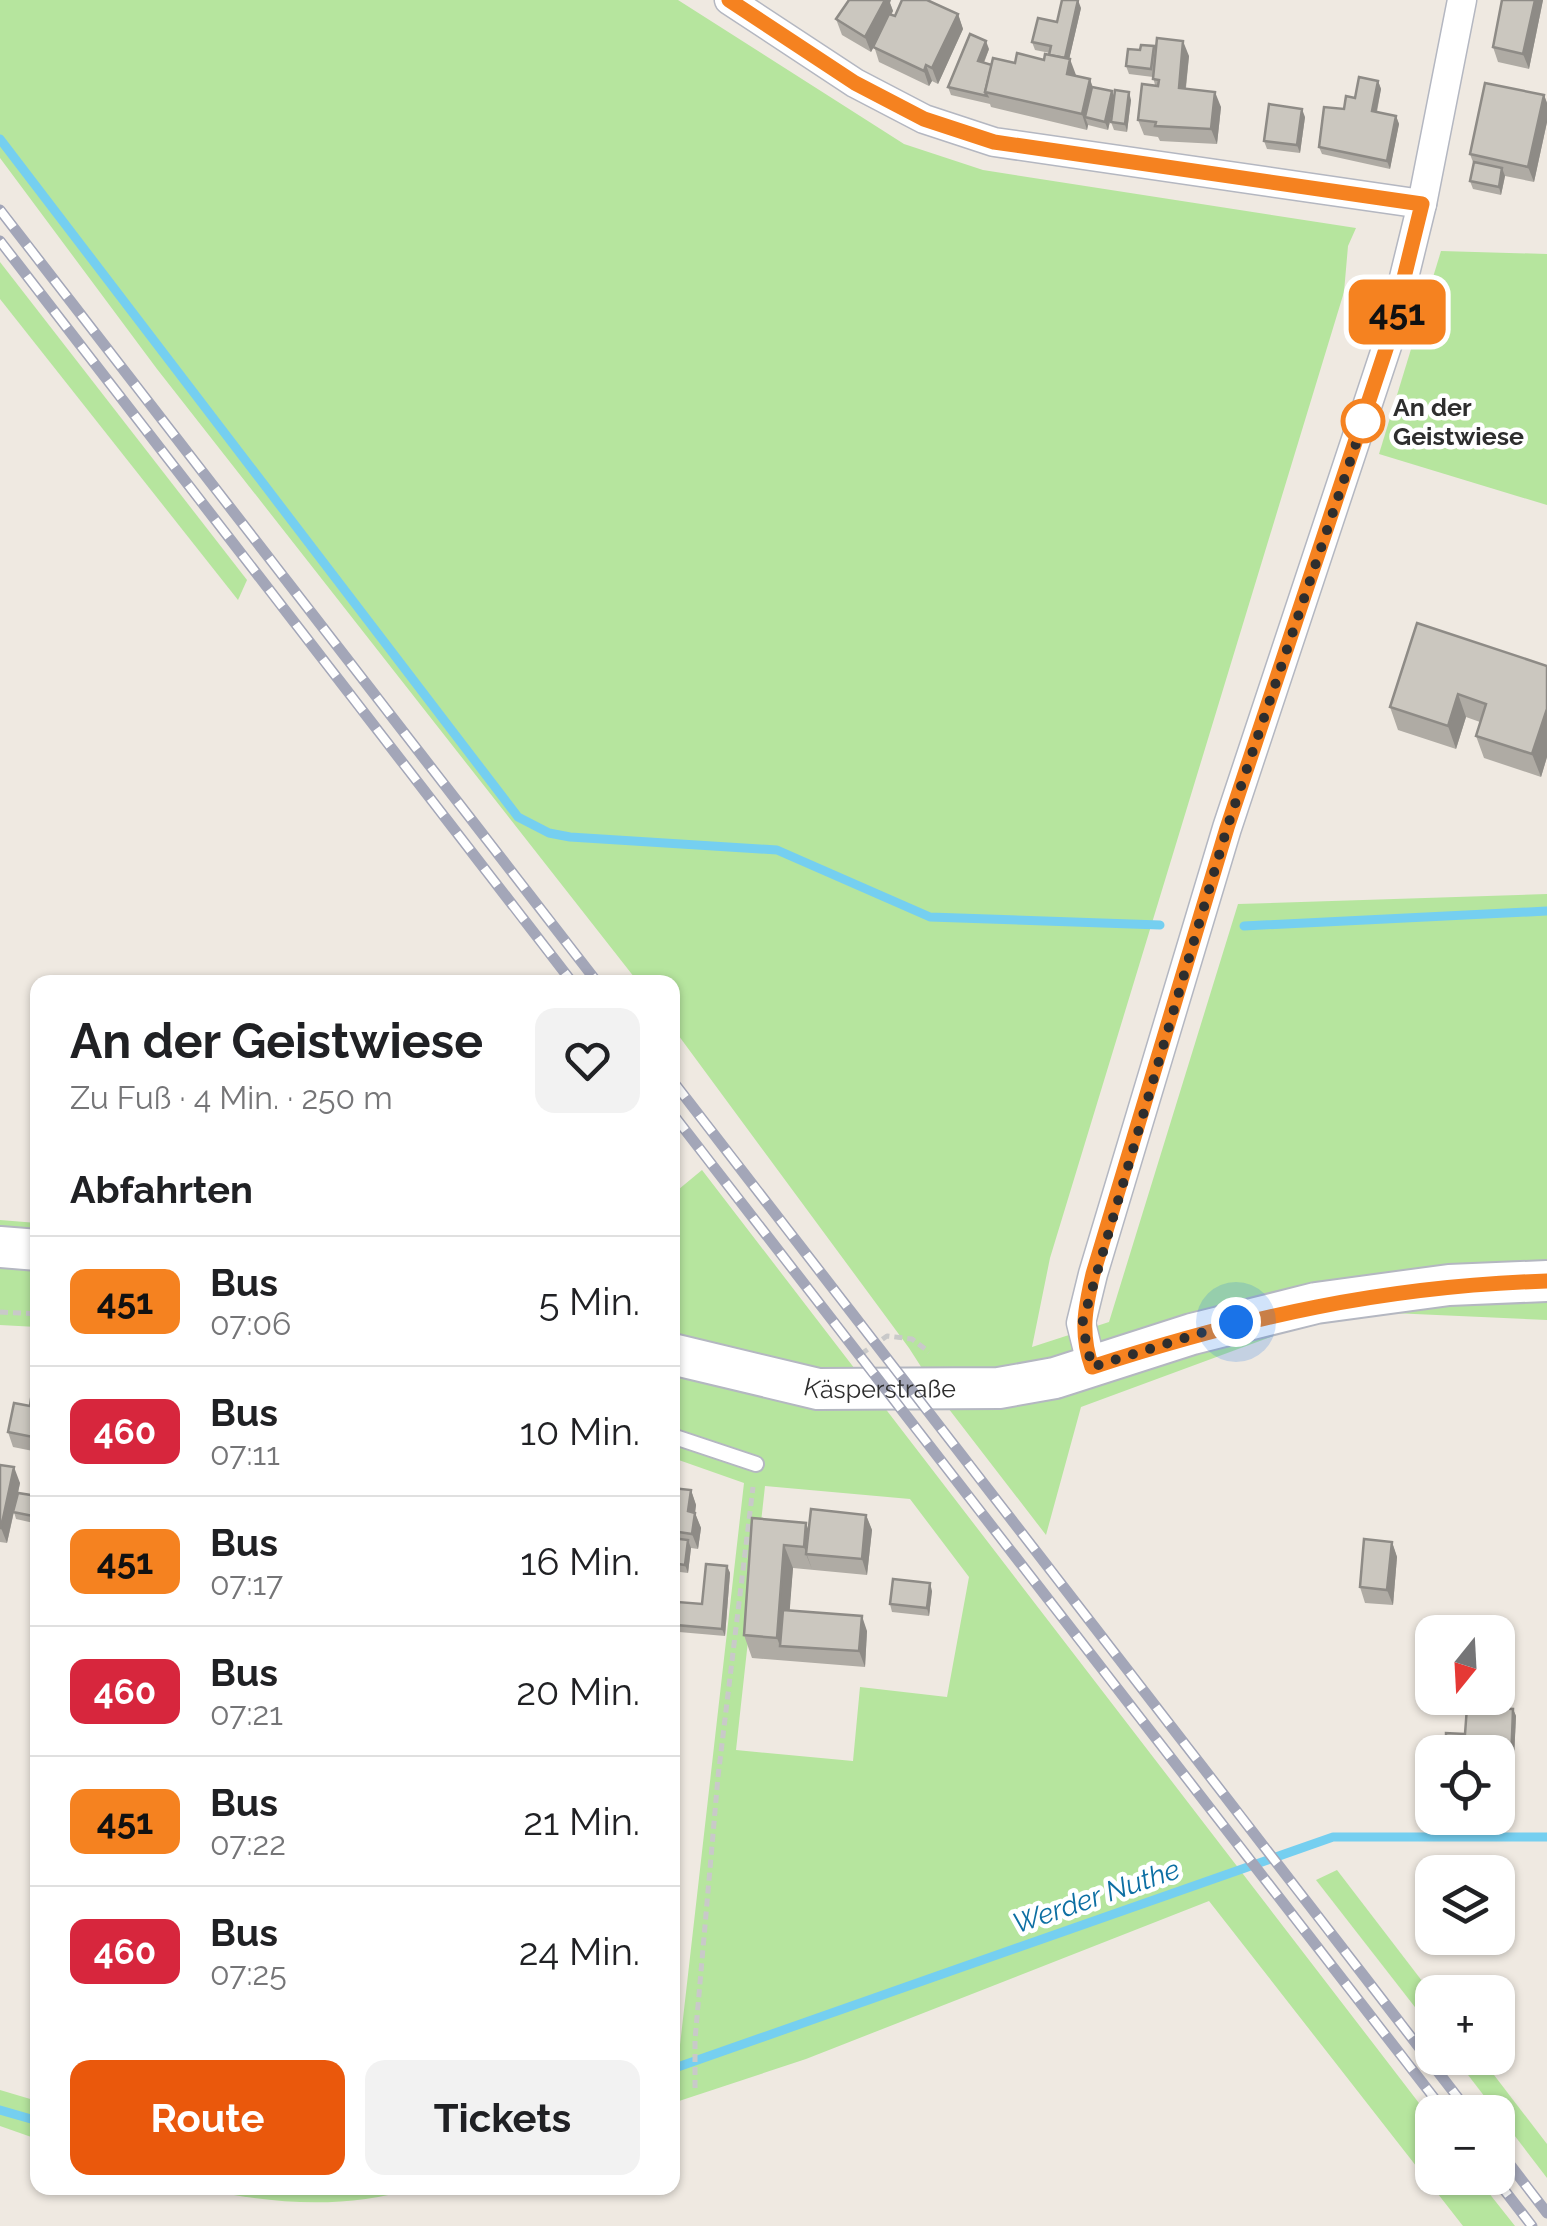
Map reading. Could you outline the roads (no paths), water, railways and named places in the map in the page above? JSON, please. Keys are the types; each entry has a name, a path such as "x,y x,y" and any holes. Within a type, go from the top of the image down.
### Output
{"main road":[{"path":"0,1247 30,1249"},
{"name":"Käsperstraße","path":"680,1356 788,1386 850,1390 999,1388 1092,1367 1272,1313 1387,1292 1547,1281"}],"street":[{"path":"729,0 855,83 924,119 994,142 1422,204"},
{"path":"1092,1367 1082,1324 1093,1274 1227,828 1388,343 1422,204 1462,0"}],"lane":[{"path":"680,1439 756,1464"}],"waterway":[{"path":"0,139 518,817 549,833 570,837 777,850 930,917 1160,925"},
{"path":"1244,926 1547,911"},
{"name":"Werder Nuthe","path":"680,2066 1333,1837 1547,1837"},
{"name":"Werder Nuthe","path":"0,2110 30,2119"}],"railway":[{"path":"0,210 592,975"},
{"path":"0,241 567,975"},
{"path":"680,1090 1456,2095"},
{"path":"680,1123 1432,2095"},
{"path":"1515,2171 1547,2213"},
{"path":"1508,2195 1532,2226"}],"place":[{"name":"An der Geistwiese","path":"1363,421"}]}
